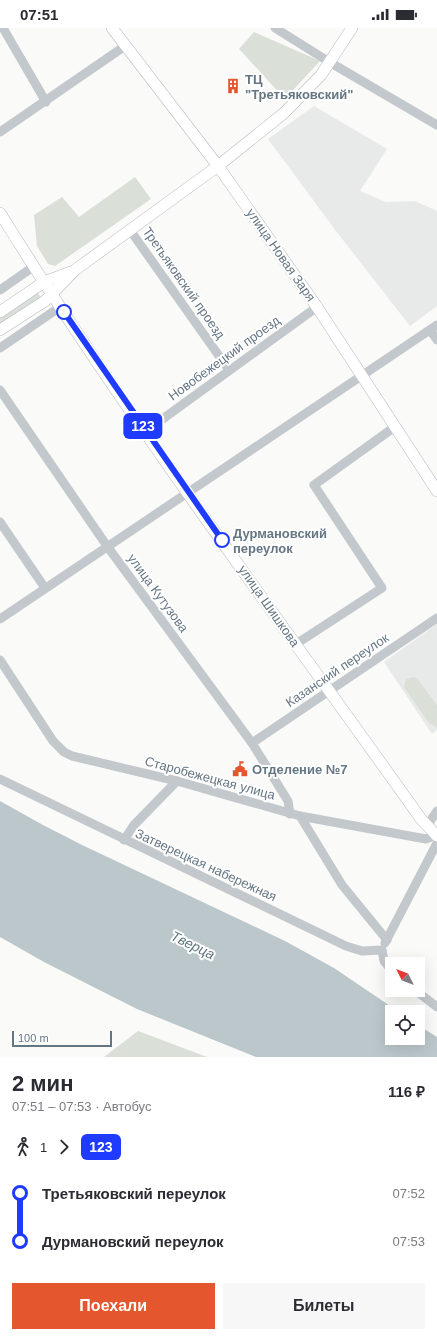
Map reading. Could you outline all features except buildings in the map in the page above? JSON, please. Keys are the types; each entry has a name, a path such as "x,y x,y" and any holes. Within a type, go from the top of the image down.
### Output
{"main road":[{"name":"улица Новая Заря","path":"112,28 218,166 317,307 437,491"},
{"path":"0,330 52,294 75,270 218,166 289,108 311,87 331,63 352,28"},
{"name":"улица Шишкова","path":"0,213 60,308 188,492 427,826 435,841"},
{"path":"0,312 44,282 75,270"}],"street":[{"path":"3,28 46,102"},
{"path":"275,28 331,63 437,125"},
{"path":"0,132 46,102 125,46"},
{"name":"Третьяковский проезд","path":"130,230 230,370"},
{"path":"0,290 33,267"},
{"name":"Новобежецкий проезд","path":"146,431 317,307"},
{"path":"0,348 60,308"},
{"path":"0,619 433,327 437,340"},
{"name":"улица Кутузова","path":"0,390 108,546 252,743 288,801 290,814"},
{"path":"296,644 382,588 314,485 396,426"},
{"path":"0,522 46,588"},
{"name":"Казанский переулок","path":"252,743 437,618"},
{"name":"Старобежецкая улица","path":"0,660 53,741 64,752 85,760 177,781 290,814 435,841"},
{"name":"Затверецкая набережная","path":"0,779 346,946 362,951 382,950"},
{"path":"124,840 134,825 177,781"},
{"path":"427,826 437,811"},
{"path":"300,816 342,885 387,940"},
{"path":"385,962 382,950 435,841"},
{"path":"424,997 437,1007"}],"shaded area":[{"path":"254,32 320,61 285,99 239,49"},
{"path":"314,106 387,149 360,191 386,202 415,201 437,211 437,306 410,326 336,231 268,139"},
{"path":"135,177 151,199 55,266 48,264 37,246 34,215 62,197 79,217"},
{"path":"37,291 41,298 0,325 0,316"},
{"path":"437,624 437,730 432,734 384,662"},
{"path":"414,677 437,705 437,727 429,723 404,687 406,679"},
{"path":"138,1031 207,1057 104,1057"}],"water":[{"name":"Тверца","path":"0,801 82,845 285,941 334,968 389,1005 385,1005 385,1045 425,1045 425,1029 437,1037 437,1057 256,1057 137,1009 44,962 0,937"}],"bus line":[{"name":"123","path":"64,312 222,540"}],"place":[{"name":"ТЦ \"Третьяковский\"","path":"233,86"},
{"name":"Дурмановский переулок","path":"222,540"},
{"name":"Отделение №7","path":"240,769"}]}
